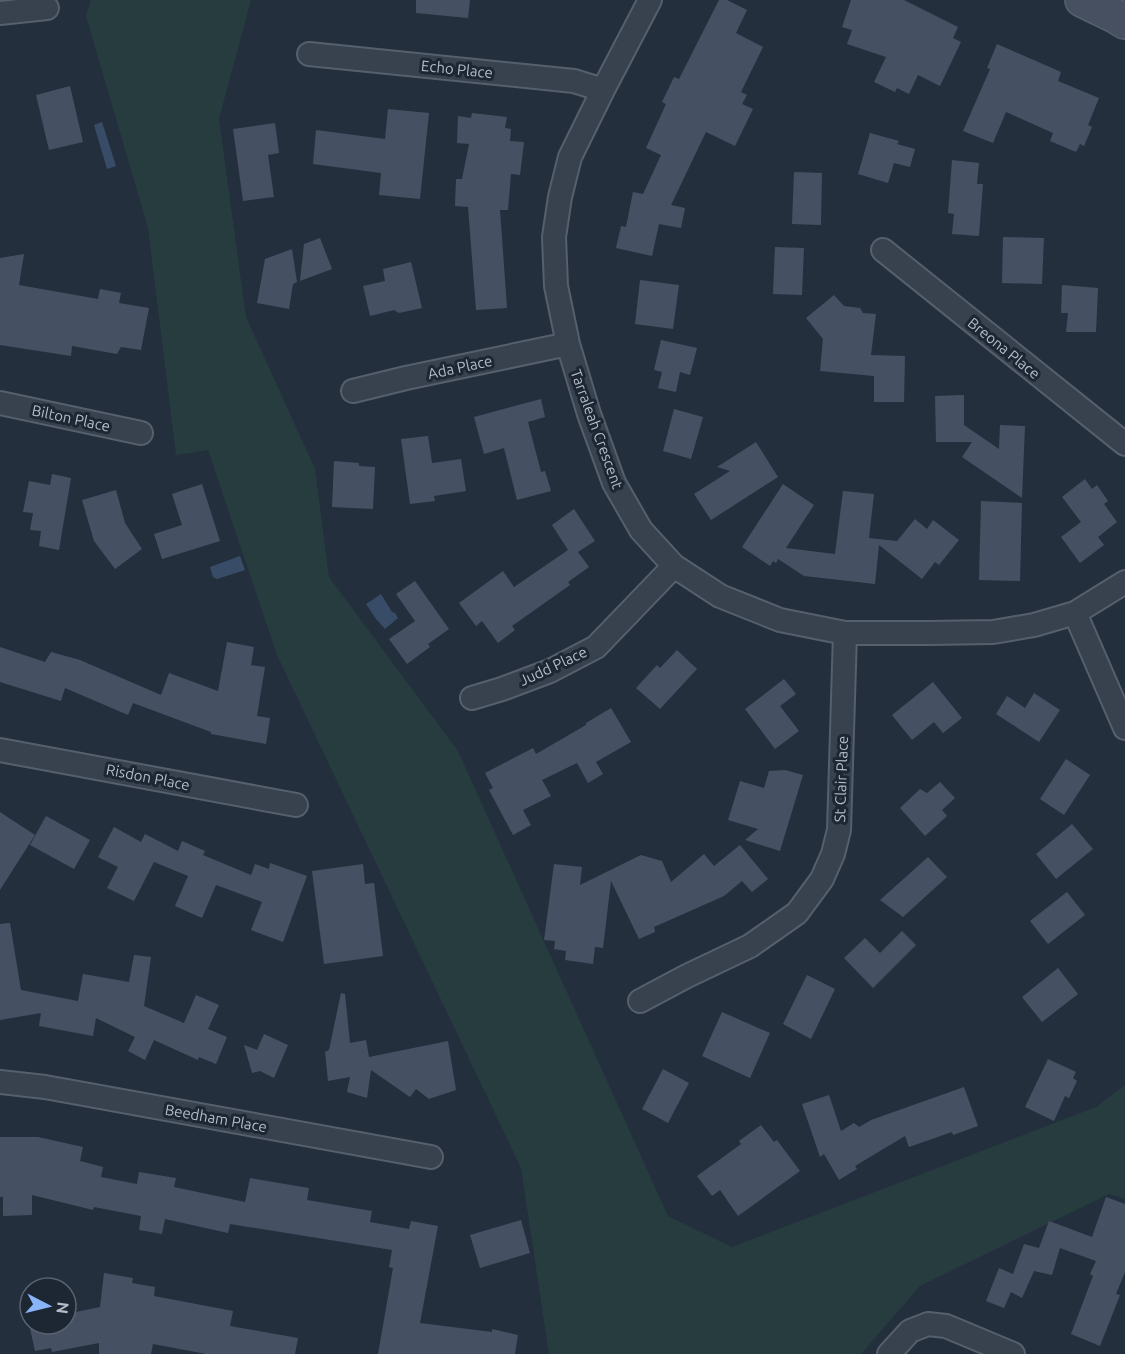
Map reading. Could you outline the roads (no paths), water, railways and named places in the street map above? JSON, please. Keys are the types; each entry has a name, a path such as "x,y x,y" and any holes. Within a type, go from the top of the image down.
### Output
{"main road":[{"path":"1082,0 1125,22"}],"street":[{"name":"Tarraleah Crescent","path":"650,0 570,157 560,197 554,237 556,286 568,344 589,414 614,483 641,530 674,566 720,596 780,620 845,633 993,632 1034,625 1075,613 1125,582"},
{"path":"0,13 47,8"},
{"name":"Echo Place","path":"309,54 574,81 603,90"},
{"name":"Breona Place","path":"883,250 1125,444"},
{"name":"Ada Place","path":"354,391 568,344"},
{"name":"Bilton Place","path":"0,403 141,433"},
{"name":"Judd Place","path":"472,698 550,671 596,646 674,566"},
{"path":"1075,613 1125,728"},
{"name":"St Clair Place","path":"640,1001 750,946 797,912 822,879 833,854 839,830 845,633"},
{"name":"Risdon Place","path":"0,750 296,805"},
{"name":"Beedham Place","path":"0,1082 45,1087 431,1157"},
{"path":"889,1354 910,1331 928,1324 946,1326 1013,1354"}],"water":[{"path":"102,122 116,166 107,169 94,125"},
{"path":"240,556 245,570 217,579 213,577 210,567"},
{"path":"381,594 398,618 385,629 366,604"}]}
